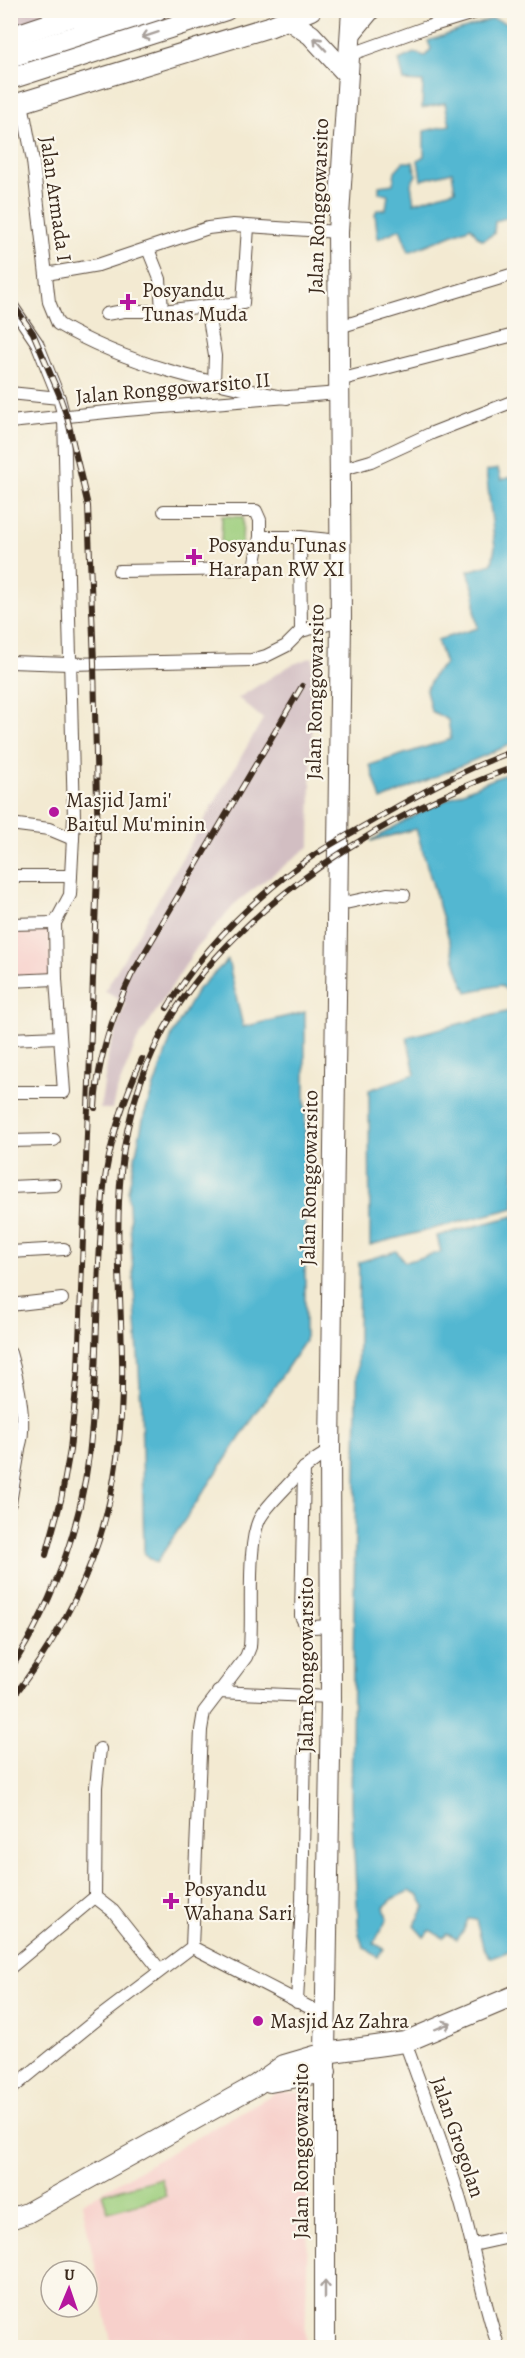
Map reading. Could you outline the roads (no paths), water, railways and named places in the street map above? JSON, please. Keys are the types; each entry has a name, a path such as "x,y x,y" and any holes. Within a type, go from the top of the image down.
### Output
{"main road":[{"path":"10,37 91,10"},
{"path":"10,57 157,10"},
{"path":"14,101 269,27 311,10"},
{"name":"Jalan Ronggowarsito","path":"325,2348 326,2016 331,1697 330,1451 341,621 338,232 352,10"},
{"path":"351,33 370,10"},
{"path":"10,79 231,18 269,27"},
{"path":"14,101 231,18"},
{"path":"289,20 348,65"},
{"path":"10,2232 20,2225 19,2216 256,2085 296,2076 326,2062 405,2042 514,1999"}],"street":[{"path":"10,43 119,10"},
{"path":"348,65 427,27 483,10"},
{"name":"Jalan Armada I","path":"14,101 33,161 50,302 58,324 123,357 214,382 287,398"},
{"path":"46,274 98,265 208,228 233,225 338,232"},
{"path":"106,314 243,303 248,227"},
{"path":"148,249 160,279 162,311"},
{"path":"339,327 514,274"},
{"path":"10,303 37,343 59,398 64,417 74,839 70,895 55,923 59,1038 64,1092 10,1092"},
{"path":"207,306 215,356 214,382"},
{"name":"Jalan Ronggowarsito II","path":"10,422 287,398 339,386 514,334"},
{"path":"10,393 59,398"},
{"path":"340,470 371,461 432,433 514,401"},
{"path":"119,571 249,569 254,567 260,537 260,520 256,511 164,511"},
{"path":"260,537 300,537 340,541"},
{"path":"300,537 301,630"},
{"path":"10,662 69,664 252,660 286,646 301,630 341,621"},
{"path":"10,824 49,829 74,839"},
{"path":"10,876 71,876"},
{"path":"336,905 382,895 404,895"},
{"path":"10,924 55,923"},
{"path":"10,981 56,979"},
{"path":"10,1039 59,1038"},
{"path":"10,1141 54,1140"},
{"path":"10,1187 55,1185"},
{"path":"10,1252 64,1249"},
{"path":"10,1305 62,1299"},
{"path":"10,1353 19,1383 15,1397 22,1435 15,1453 10,1503"},
{"path":"192,1947 201,1730 204,1712 246,1657 250,1647 256,1529 267,1507 304,1468 330,1451"},
{"path":"304,1468 301,1616 304,1624 313,1627 330,1626"},
{"path":"218,1692 331,1697"},
{"path":"297,2002 302,1903 306,1696"},
{"path":"10,1968 95,1897 96,1787 100,1749"},
{"path":"95,1897 113,1911 160,1970"},
{"path":"10,2090 192,1947"},
{"path":"192,1947 326,2016"},
{"name":"Jalan Grogolan","path":"405,2042 458,2193 473,2245 474,2262 499,2348"},
{"path":"473,2245 514,2236"}],"water":[{"path":"493,19 514,25 514,194 508,197 512,210 514,209 514,216 495,221 494,234 483,240 471,227 409,252 400,229 378,239 375,214 377,210 386,209 388,195 379,193 379,186 393,184 395,171 403,162 413,162 416,175 411,184 414,203 455,190 452,172 421,180 418,160 424,156 424,131 450,125 445,103 422,108 423,82 404,81 399,60 414,53 425,56 431,49 428,41"},
{"path":"498,469 501,480 514,476 514,743 381,800 370,765 451,739 448,720 431,711 426,690 434,674 445,664 437,640 478,628 475,594 468,571 492,564 495,547 486,471"},
{"path":"514,771 514,989 507,991 501,985 467,992 459,973 416,829 371,841 441,802"},
{"path":"228,960 243,1027 305,1012 305,1341 156,1563 144,1553 141,1403 128,1191 144,1115 172,1035 198,989"},
{"path":"514,1010 514,1208 370,1245 369,1090 415,1074 407,1037"},
{"path":"514,1216 514,1907 512,1918 514,1949 491,1958 483,1947 476,1920 468,1919 463,1932 457,1939 447,1934 443,1938 430,1930 424,1937 414,1926 425,1907 419,1896 409,1891 394,1898 384,1907 387,1919 374,1943 384,1949 377,1957 363,1946 359,1935 351,1805 359,1262 396,1251 405,1262 441,1252 437,1236"}],"railway":[{"path":"10,300 33,333 59,394 67,417 88,506 94,663 98,848 78,1369 70,1450 61,1500 46,1555"},
{"path":"95,1108 102,1056 118,1006 132,974 302,686"},
{"path":"167,1008 195,967 228,928 265,893 304,862 331,844 428,790 514,751"},
{"path":"10,1701 64,1621 84,1581 99,1540 110,1498 118,1454 122,1407 118,1242 121,1172 132,1108 146,1067 165,1027 207,968 243,930 326,862 419,808 514,767"},
{"path":"10,1670 42,1614 55,1584 76,1522 83,1490 92,1426 104,1183 116,1128 142,1059"}],"place":[{"name":"Posyandu Tunas Muda","path":"128,302"},
{"name":"Posyandu Tunas Harapan RW XI","path":"194,557"},
{"name":"Masjid Jami' Baitul Mu'minin","path":"54,812"},
{"name":"Posyandu Wahana Sari","path":"171,1901"},
{"name":"Masjid Az Zahra","path":"258,2021"}]}
